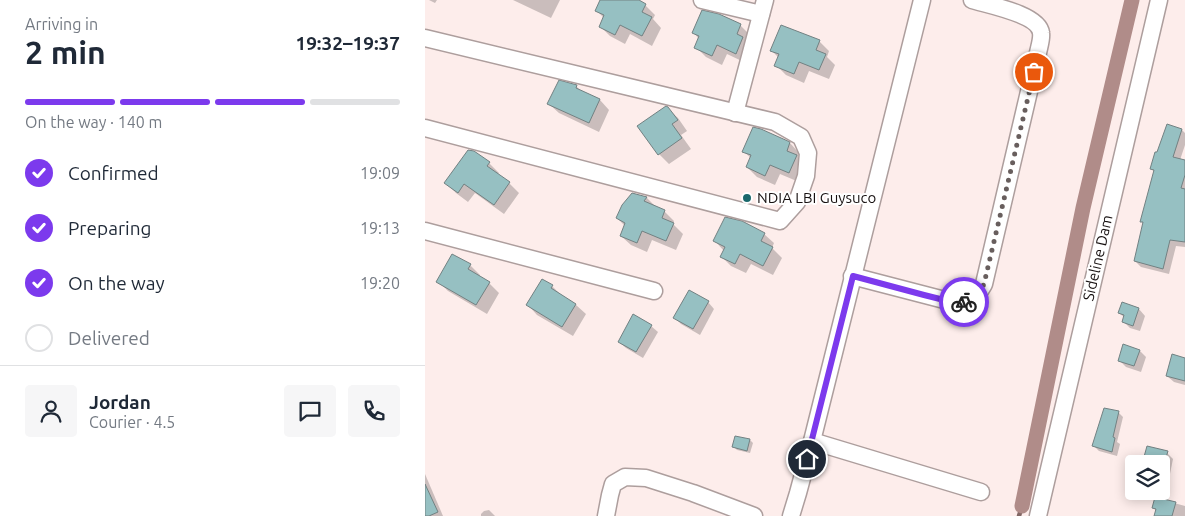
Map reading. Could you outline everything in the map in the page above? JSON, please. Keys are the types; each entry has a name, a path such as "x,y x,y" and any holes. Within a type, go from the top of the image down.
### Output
{"street":[{"path":"701,0 763,7 735,113"},
{"path":"791,516 812,441 922,0"},
{"path":"853,276 956,303 967,302 977,298 984,284 1038,53 1041,32 1036,23 1024,15 972,0"},
{"name":"Sideline Dam","path":"1038,516 1159,0"},
{"path":"425,38 775,122 801,137 808,153 806,176 797,202 780,221 425,128"},
{"path":"425,231 654,291"},
{"path":"812,441 981,492"},
{"path":"606,516 613,484 625,477 646,478 754,516"}],"building":[{"path":"600,0 639,0 646,4 642,12 652,17 642,36 620,25 615,35 599,27 604,15 595,11"},
{"path":"702,10 719,14 741,24 737,34 743,37 736,54 717,45 712,56 694,48 699,36 692,33"},
{"path":"781,25 820,40 816,50 826,54 819,70 799,62 794,74 774,66 779,54 770,51"},
{"path":"559,80 577,85 576,88 600,99 589,123 547,104"},
{"path":"666,106 678,120 672,124 682,138 658,155 637,126"},
{"path":"1167,124 1182,129 1173,157 1185,160 1185,175 1181,188 1185,189 1185,242 1170,240 1163,269 1134,261 1143,222 1140,222 1154,170 1150,169"},
{"path":"753,127 790,142 787,151 797,155 789,173 770,165 765,176 746,167 751,155 742,152"},
{"path":"468,150 474,151 490,162 487,166 510,182 494,205 464,184 458,193 444,183"},
{"path":"632,193 647,197 644,201 665,210 662,218 674,223 666,241 642,231 637,243 620,236 625,223 616,218 622,205"},
{"path":"725,217 742,221 765,233 761,241 773,247 763,266 740,254 735,264 720,257 725,247 713,241"},
{"path":"452,254 471,264 468,269 490,282 476,305 436,282"},
{"path":"542,279 553,285 551,288 576,304 562,327 526,305"},
{"path":"689,290 709,301 693,329 673,318"},
{"path":"1122,302 1139,308 1133,326 1122,322 1124,315 1118,313"},
{"path":"633,314 652,325 636,352 618,342"},
{"path":"1123,344 1140,350 1134,366 1118,361"},
{"path":"1172,354 1185,358 1185,381 1166,376"},
{"path":"1104,408 1119,411 1113,437 1115,438 1112,452 1092,446"},
{"path":"735,436 750,439 747,451 732,447"},
{"path":"1147,446 1168,451 1167,455 1144,455"},
{"path":"425,484 438,512 429,516 425,516"},
{"path":"1154,500 1176,502 1172,516 1154,516 1156,509 1152,508"}],"waterway":[{"path":"1022,506 1083,208 1132,0"},
{"path":"1019,516 1022,506"}],"way so far":[{"path":"964,302 977,298 984,284 1034,72"}],"place":[{"name":"NDIA LBI Guysuco","path":"747,198"}],"route":[{"path":"807,459 853,276 956,303 964,302"}]}
